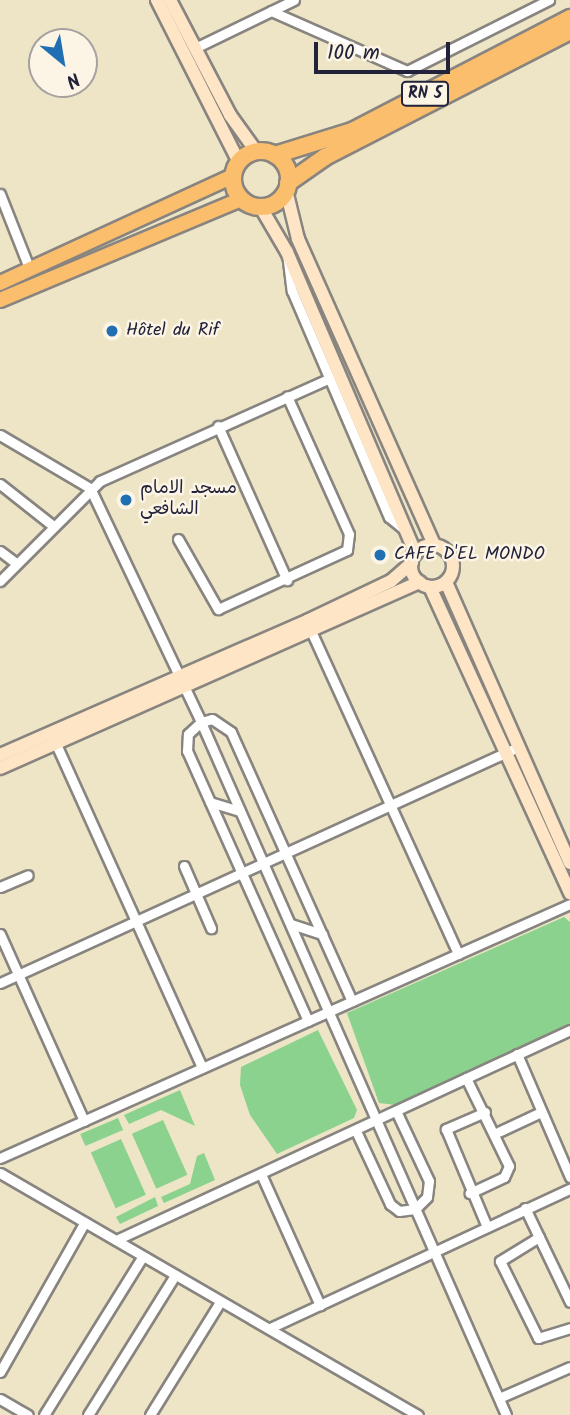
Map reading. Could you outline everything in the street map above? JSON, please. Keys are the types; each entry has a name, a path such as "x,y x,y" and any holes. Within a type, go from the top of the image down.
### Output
{"highway":[{"name":"RN 5","path":"275,155 352,131 570,18"},
{"name":"RN 5","path":"287,187 325,157 570,31"},
{"path":"256,151 275,155 286,167 287,187 260,206 242,199 236,169 256,151"}],"main road":[{"path":"0,284 236,169 157,0"},
{"path":"170,0 256,151"},
{"path":"287,187 298,239 434,545 452,561 446,582 570,893"},
{"path":"0,300 242,199"},
{"path":"260,206 287,251 409,533 414,558 425,584 570,863"},
{"path":"0,768 56,744 386,584 414,558 434,545"},
{"path":"0,755 425,584 446,582"}],"street":[{"path":"271,11 407,71 549,0"},
{"path":"195,48 290,1"},
{"path":"0,194 30,270"},
{"path":"287,251 292,291 389,517 409,533"},
{"path":"0,581 90,488 218,426 330,377"},
{"path":"178,539 218,609 287,580 349,544 287,396"},
{"path":"218,426 287,580"},
{"path":"0,435 90,488 180,683 201,722 415,1209 436,1250 506,1415"},
{"path":"0,484 52,525"},
{"path":"0,551 17,564"},
{"path":"311,631 458,954"},
{"path":"308,1021 187,751 188,734 201,722 212,719 231,732 352,1001"},
{"path":"56,744 202,1068"},
{"path":"0,982 243,875 513,749"},
{"path":"210,802 240,811"},
{"path":"184,866 211,928"},
{"path":"0,887 29,875"},
{"path":"0,1158 570,904"},
{"path":"291,925 322,934"},
{"path":"0,934 84,1121"},
{"path":"117,1240 570,1030"},
{"path":"517,1055 570,1177"},
{"path":"466,1078 496,1133 508,1172 470,1193"},
{"path":"356,1130 390,1204 400,1211 415,1209 427,1197 429,1181 396,1111"},
{"path":"485,1112 446,1129 486,1227"},
{"path":"496,1133 541,1112"},
{"path":"0,1173 220,1302 270,1328 413,1414"},
{"path":"261,1174 320,1305"},
{"path":"270,1328 570,1189"},
{"path":"525,1208 570,1302"},
{"path":"0,1372 85,1222"},
{"path":"539,1237 500,1261 538,1338 570,1328"},
{"path":"44,1415 143,1256"},
{"path":"88,1415 174,1275"},
{"path":"150,1415 220,1302"},
{"path":"499,1398 570,1367"},
{"path":"0,1399 11,1411 28,1415"}],"green space":[{"path":"564,917 570,922 570,1027 396,1105 379,1103 347,1013"},
{"path":"318,1030 357,1110 354,1118 277,1154 250,1115 240,1085 241,1067"},
{"path":"180,1090 195,1126 161,1110 129,1124 124,1115"},
{"path":"118,1118 123,1130 85,1146 80,1134"},
{"path":"163,1120 187,1175 156,1189 132,1134"},
{"path":"121,1139 146,1195 116,1208 91,1152"},
{"path":"204,1153 215,1180 164,1203 161,1197 190,1184 197,1156"},
{"path":"155,1197 158,1206 120,1224 116,1217"}],"place":[{"name":"Hôtel du Rif","path":"112,331"},
{"name":"مسجد الامام الشافعي","path":"126,500"},
{"name":"CAFE D'EL MONDO","path":"380,555"}]}
